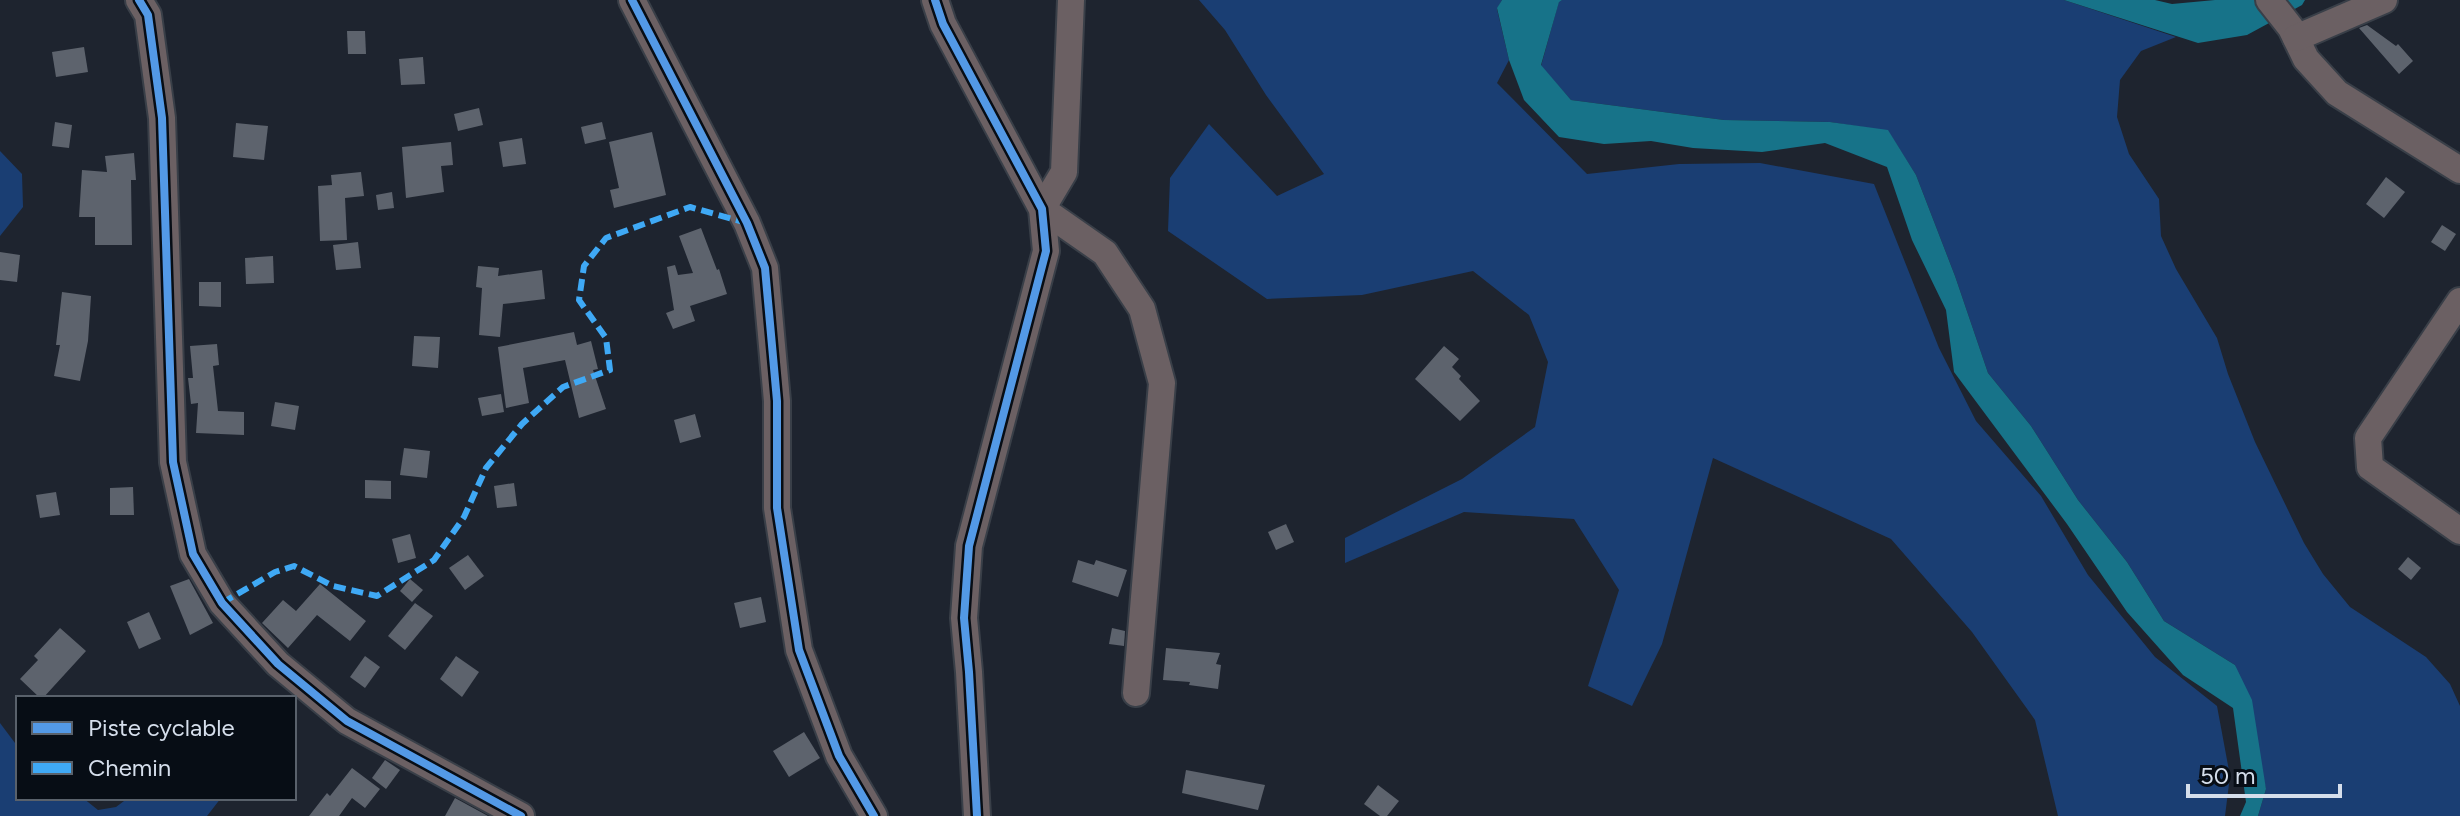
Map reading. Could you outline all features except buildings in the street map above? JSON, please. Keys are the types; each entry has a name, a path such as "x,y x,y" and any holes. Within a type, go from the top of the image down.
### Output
{"street":[{"path":"139,0 148,15 162,118 173,462 193,554 231,614 278,664 347,721 521,816"},
{"path":"632,0 747,223 765,268 777,401 777,508 799,650 839,756 874,816"},
{"path":"935,0 943,24 1042,209 1046,251 969,546 964,618 977,816"},
{"path":"1042,209 1064,172 1071,0"},
{"path":"2269,0 2294,33 2306,59 2337,93 2460,170"},
{"path":"2294,33 2384,0"},
{"path":"1042,209 1105,253 1142,309 1162,383 1136,693"},
{"path":"2460,301 2368,438 2370,467 2460,531"}],"shaded area":[{"path":"1199,0 1502,0 1497,9 1509,60 1497,83 1587,174 1679,164 1760,163 1874,184 1939,348 1976,421 2041,496 2088,575 2155,657 2217,706 2230,776 2225,816 2058,816 2035,720 1972,632 1891,539 1713,458 1662,644 1632,706 1588,686 1619,590 1574,519 1464,512 1345,563 1345,538 1462,479 1535,427 1548,362 1529,315 1473,271 1362,295 1267,299 1168,231 1170,178 1209,124 1277,196 1324,174 1266,95 1225,30"},
{"path":"1502,0 1562,0 1541,65 1571,100 1724,120 1830,122 1888,130 1916,175 1988,373 2031,426 2078,500 2127,562 2164,621 2235,665 2252,700 2266,789 2258,816 2240,816 2246,802 2233,708 2183,675 2127,612 2067,524 1954,372 1946,310 1912,240 1887,167 1825,143 1762,152 1693,148 1651,141 1604,144 1559,137 1524,100 1509,60 1497,8"},
{"path":"2064,0 2176,37 2141,51 2120,80 2117,117 2129,154 2159,199 2161,236 2176,269 2217,338 2255,442 2304,543 2323,574 2350,607 2426,657 2450,684 2460,706 2460,816 2258,816 2266,789 2235,665 2164,621 2127,562 2078,500 2031,426 1988,373 1916,175 1888,131 1830,122 1724,120 1571,100 1541,66 1559,1"},
{"path":"2064,0 2155,0 2172,4 2215,0 2305,0 2302,5 2247,35 2198,43"},
{"path":"0,151 22,174 23,207 0,236"},
{"path":"0,723 16,744 16,800 86,800 98,810 116,807 125,800 219,800 207,816 0,816"}],"marked path":[{"path":"222,603 275,572 294,566 333,586 377,596 434,560 464,517 486,468 522,424 563,387 610,370 606,338 579,300 584,266 606,238 690,207 747,223"}],"cycle path":[{"path":"139,0 148,15 162,118 173,462 193,554 222,603 278,664 347,721 521,816"},
{"path":"632,0 747,223 765,268 777,401 777,508 799,650 839,756 874,816"},
{"path":"935,0 943,24 1042,209 1046,251 969,546 964,618 977,816"}]}
